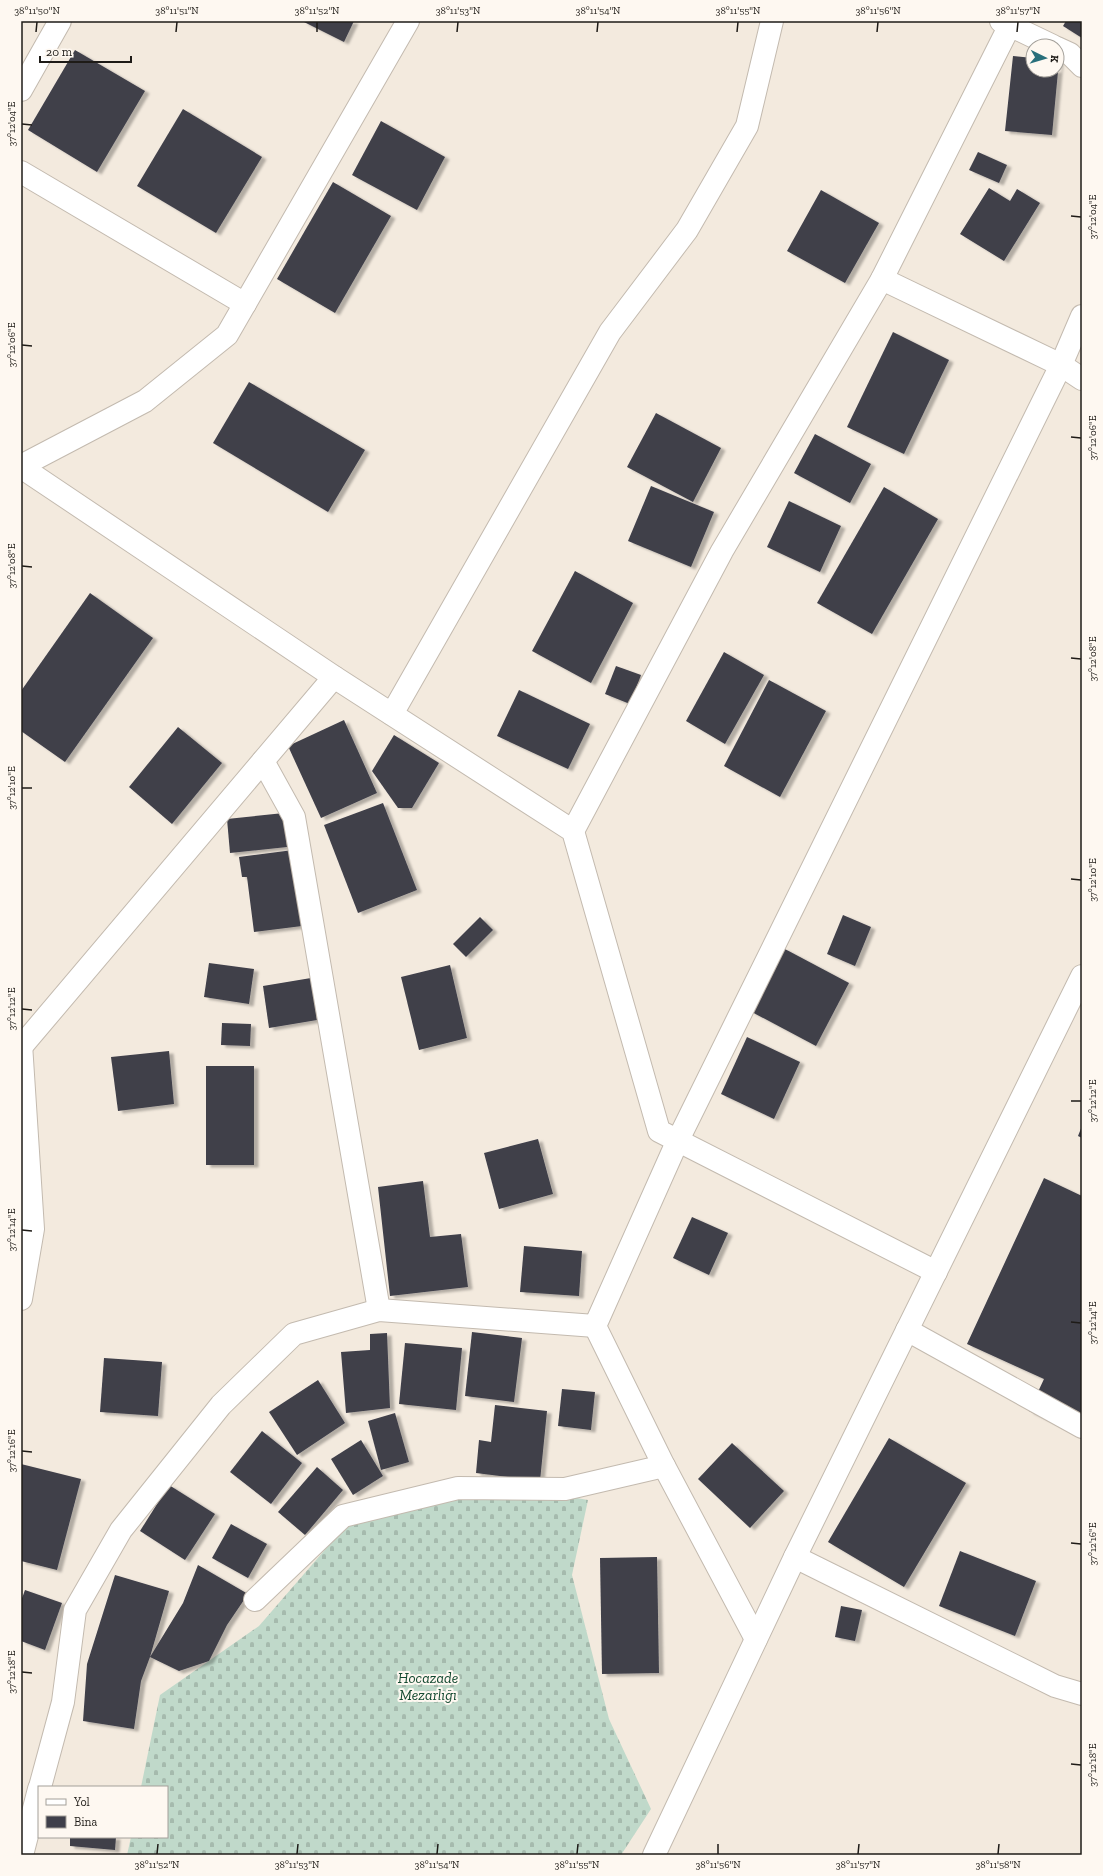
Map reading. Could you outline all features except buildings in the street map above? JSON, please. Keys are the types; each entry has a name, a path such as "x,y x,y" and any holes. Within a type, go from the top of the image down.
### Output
{"street":[{"path":"21,90 60,21"},
{"path":"408,21 227,335 145,401 21,466 334,676 573,831 659,1131 936,1272"},
{"path":"392,714 610,332 687,230 747,126 772,21"},
{"path":"573,831 722,551 882,279 1005,23 1036,38"},
{"path":"1065,52 1070,54 1082,66"},
{"path":"21,172 245,304"},
{"path":"882,279 1061,365 1082,379"},
{"path":"595,1326 678,1140 1061,365 1082,316"},
{"path":"21,1299 33,1229 21,1045 334,676"},
{"path":"263,761 294,817 379,1310"},
{"path":"654,1855 795,1558 1082,976"},
{"path":"40,1786 63,1702 75,1610 121,1530 221,1405 294,1334 379,1310 595,1326"},
{"path":"595,1326 664,1466 756,1639"},
{"path":"907,1330 1082,1428"},
{"path":"255,1600 343,1516 458,1488 566,1489 664,1466"},
{"path":"795,1558 1055,1686 1082,1694"},
{"path":"22,1855 38,1792"}],"green space":[{"name":"Hocazade Mezarlığı","path":"484,1481 588,1500 572,1575 609,1719 651,1809 621,1855 127,1855 131,1838 168,1838 168,1786 141,1786 160,1695 259,1626 355,1515"}]}
